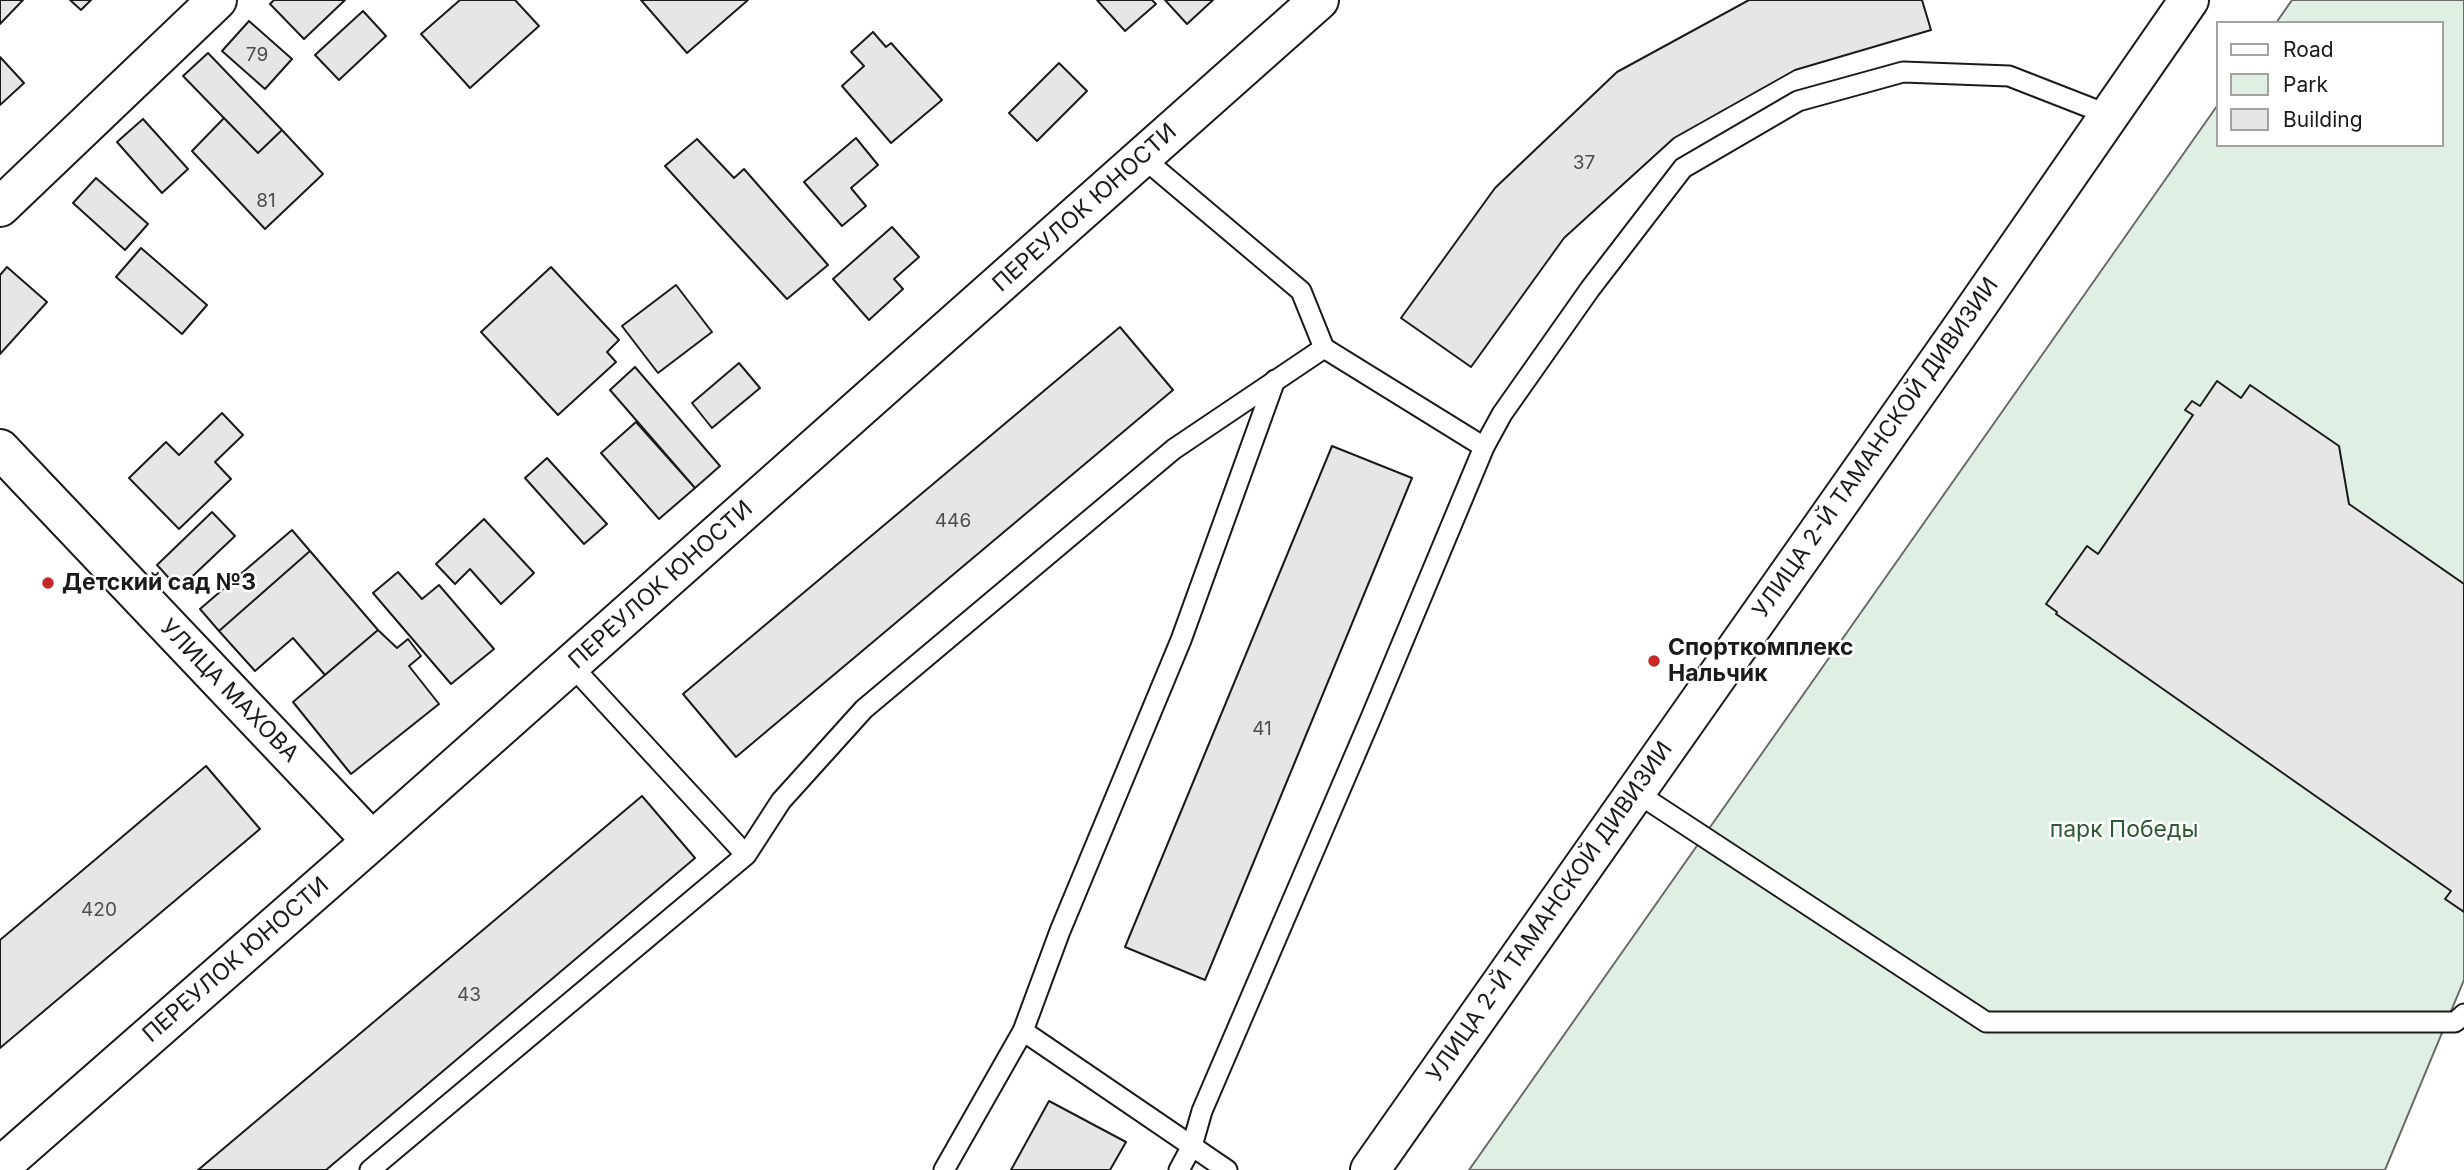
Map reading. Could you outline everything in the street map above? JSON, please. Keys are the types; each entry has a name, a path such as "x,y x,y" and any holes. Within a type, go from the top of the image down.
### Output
{"street":[{"path":"0,206 217,0"},
{"name":"ПЕРЕУЛОК ЮНОСТИ","path":"0,1167 372,841 1319,0"},
{"name":"УЛИЦА 2-Й ТАМАНСКОЙ ДИВИЗИИ","path":"1370,1170 2189,0"},
{"name":"УЛИЦА МАХОВА","path":"0,449 372,841"}],"lane":[{"path":"1179,1170 1192,1146 1202,1111 1484,447 1502,414 1590,289 1684,168 1798,101 1903,72 2009,76 2109,115"},
{"path":"1142,157 1301,291 1324,348 1484,447"},
{"path":"370,1170 746,855 781,801 864,709 1174,449 1324,348"},
{"path":"944,1170 1023,1031 1060,931 1181,640 1275,380"},
{"path":"571,664 746,855"},
{"path":"1634,791 1986,1022 2455,1023 2464,1014"},
{"path":"1023,1031 1227,1170"}],"green space":[{"name":"парк Победы","path":"2292,0 2464,0 2464,980 2385,1170 1469,1170 2216,107 2216,147 2443,147 2443,21 2277,21"}],"building":[{"path":"0,0 23,0 0,24"},
{"path":"70,0 91,0 81,10"},
{"path":"274,0 345,0 304,39 270,4"},
{"path":"460,0 515,0 539,26 470,88 421,34"},
{"path":"641,0 748,0 687,53"},
{"path":"1097,0 1152,0 1156,4 1125,31"},
{"path":"1165,0 1213,0 1187,24"},
{"path":"1749,0 1922,0 1931,30 1795,70 1674,138 1564,238 1471,367 1401,318 1495,188 1617,72"},
{"path":"363,11 386,36 339,80 315,55"},
{"path":"249,21 292,59 265,89 222,51"},
{"path":"873,32 886,47 891,43 942,100 891,143 842,86 864,66 851,52"},
{"path":"208,53 282,130 258,153 183,76"},
{"path":"0,57 24,83 0,105"},
{"path":"1059,63 1087,91 1037,141 1009,113"},
{"path":"224,118 258,153 282,130 323,174 265,229 192,151"},
{"path":"143,119 188,169 162,193 117,142"},
{"path":"856,138 878,165 851,188 866,206 842,226 804,182"},
{"path":"697,139 734,178 744,169 828,265 787,299 665,166"},
{"path":"96,178 148,224 125,250 73,203"},
{"path":"892,227 919,257 894,279 903,289 869,320 833,279"},
{"path":"141,248 207,305 182,334 116,277"},
{"path":"7,267 47,302 0,354 0,275"},
{"path":"551,267 619,340 607,352 616,362 558,415 481,332"},
{"path":"676,285 712,332 658,373 622,326"},
{"path":"1120,327 1173,390 736,757 683,694"},
{"path":"739,363 760,388 712,428 692,403"},
{"path":"635,367 720,466 695,488 610,390"},
{"path":"2217,381 2241,398 2250,385 2339,446 2349,504 2464,584 2464,912 2445,899 2451,891 2056,614 2057,612 2046,604 2087,546 2098,554 2193,415 2185,410 2192,401 2200,406"},
{"path":"222,413 243,435 215,462 231,479 179,529 129,478 166,442 179,455"},
{"path":"636,422 695,488 659,519 601,453"},
{"path":"1332,446 1412,478 1205,980 1125,947"},
{"path":"547,458 607,524 584,544 525,478"},
{"path":"212,512 235,536 179,589 157,565"},
{"path":"484,519 534,573 501,604 470,569 455,584 436,564"},
{"path":"292,530 310,551 219,631 200,609"},
{"path":"310,551 378,630 325,675 293,638 255,671 219,631"},
{"path":"398,572 422,599 439,585 494,649 451,684 373,593"},
{"path":"378,630 397,648 408,639 421,656 409,666 439,704 351,774 293,702"},
{"path":"206,766 260,829 0,1048 0,940"},
{"path":"642,796 695,858 326,1170 198,1170"},
{"path":"1049,1101 1126,1142 1110,1170 1011,1170"}],"place":[{"name":"Детский сад №3","path":"48,583"},
{"name":"Спорткомплекс Нальчик","path":"1654,661"}]}
